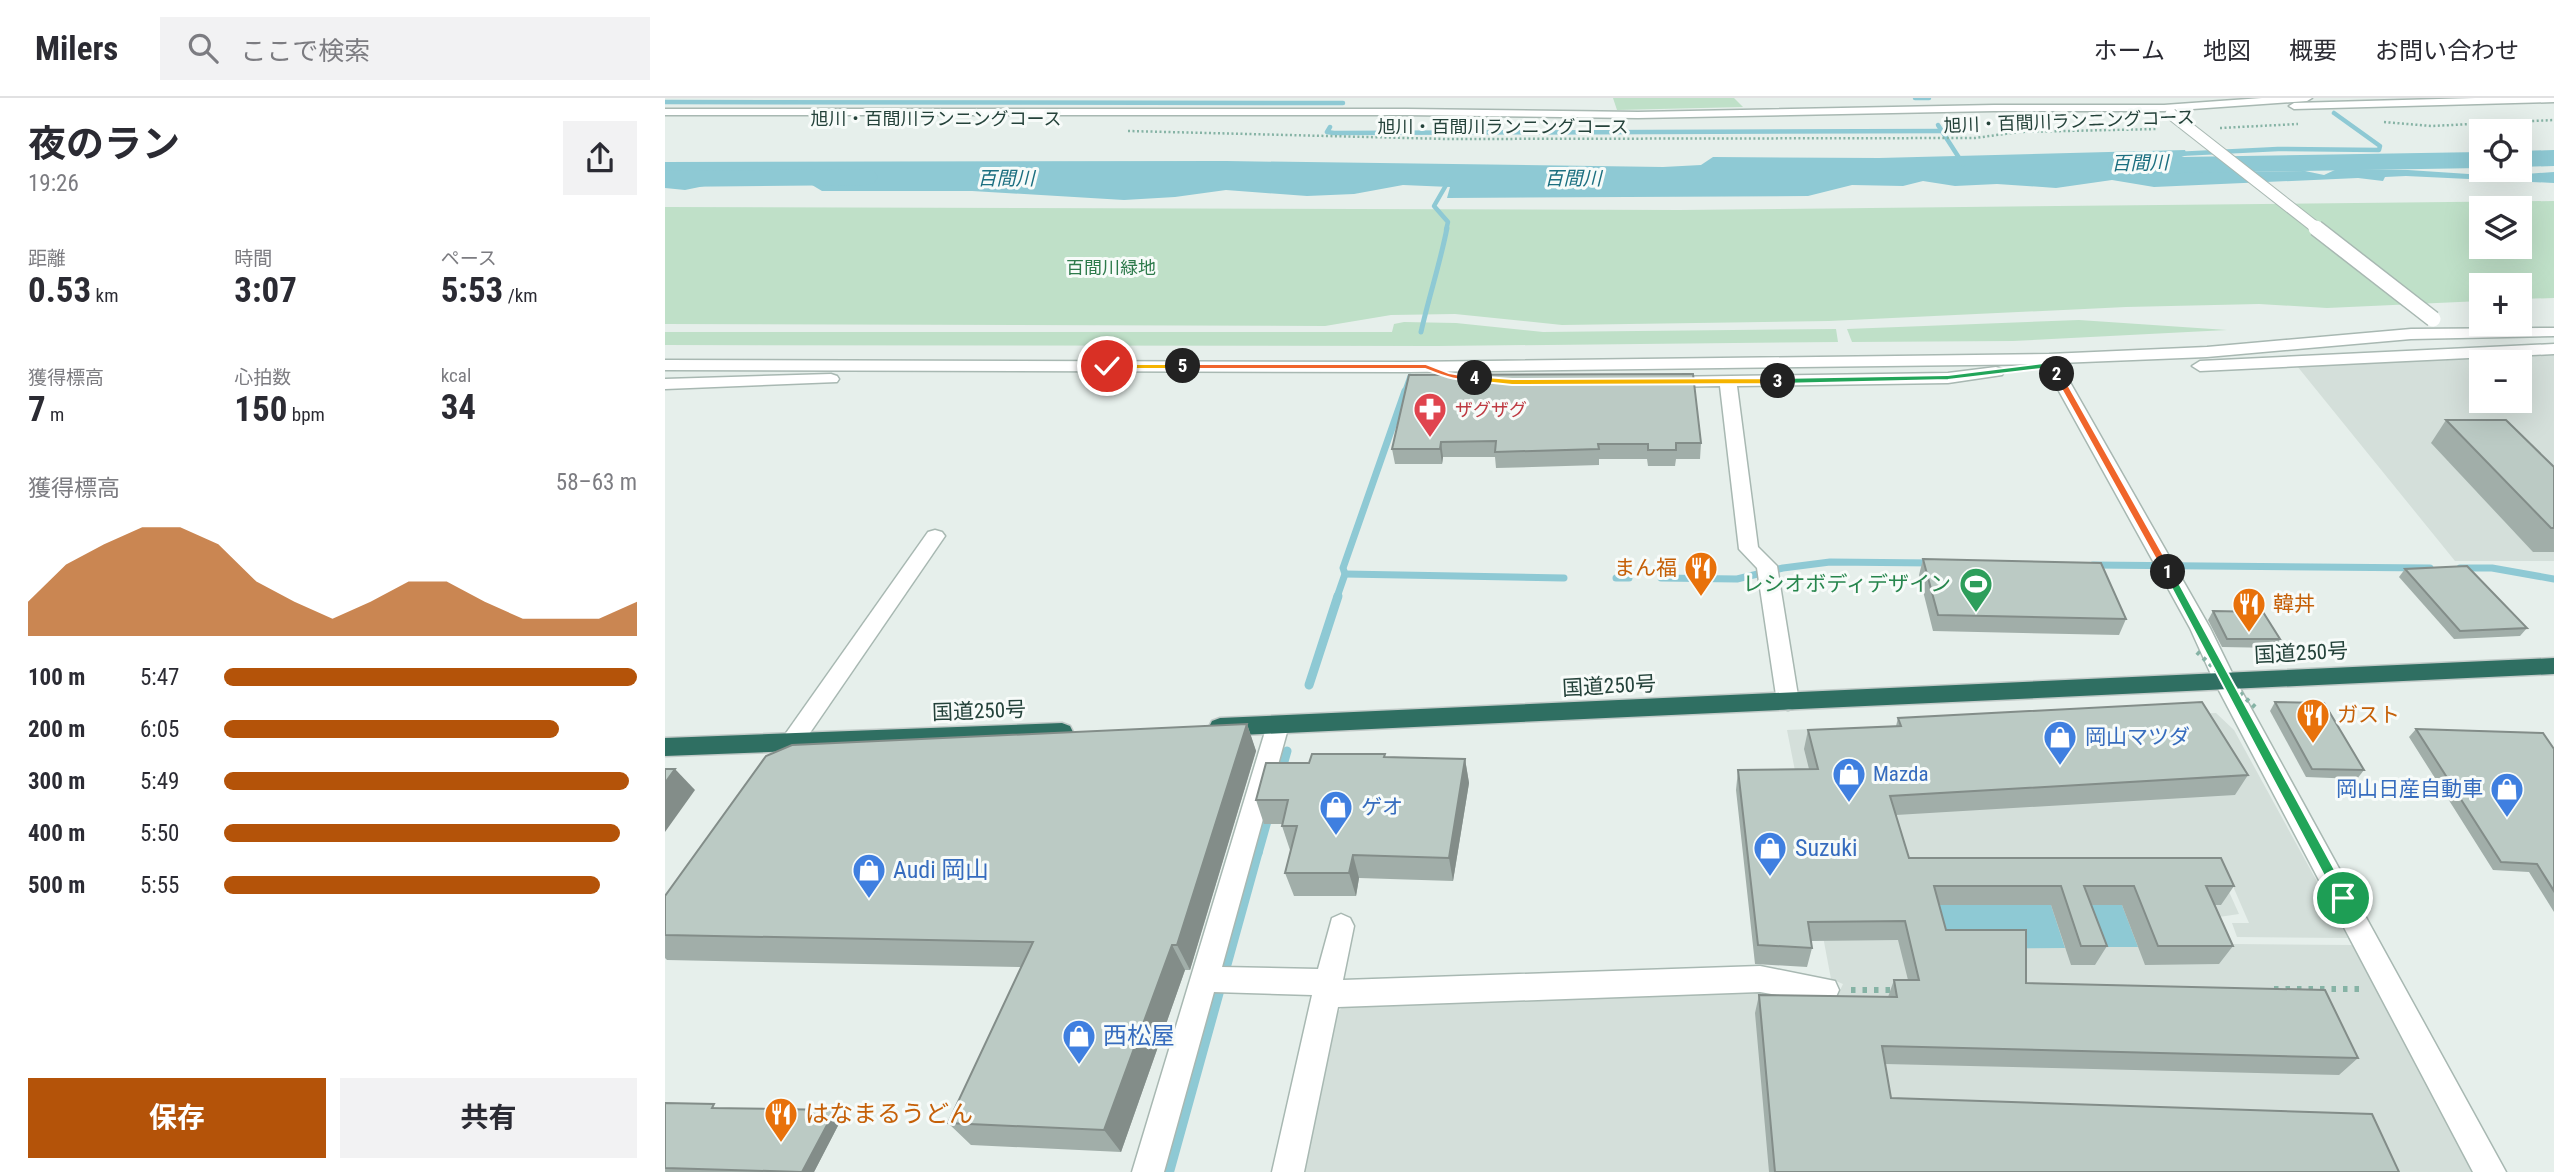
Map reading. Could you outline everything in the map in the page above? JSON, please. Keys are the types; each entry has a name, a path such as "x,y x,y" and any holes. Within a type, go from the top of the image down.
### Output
{"highway":[{"name":"国道250号","path":"1196,728 2554,666"},
{"name":"国道250号","path":"665,747 1087,732"}],"street":[{"path":"1899,98 1904,109"},
{"path":"1936,109 1934,106 1976,100 2042,98"},
{"path":"665,112 1385,112 1638,115 1904,109 2083,108 2168,111 2307,98"},
{"path":"2216,105 2236,108 2554,99"},
{"path":"665,104 1256,103 1371,108 1385,112"},
{"path":"665,120 1884,118 2066,113 2083,108"},
{"path":"2168,111 2449,332"},
{"path":"665,365 1426,366 2050,362 2449,332 2554,332"},
{"path":"1647,382 1948,378 2050,362 2104,369 2157,368 2554,349"},
{"path":"2050,362 2165,567 2490,1172"},
{"path":"665,383 857,378 906,366"},
{"path":"1426,366 1448,375 1539,382"},
{"path":"1728,382 1749,549 1768,571 1788,702"},
{"path":"768,775 935,536"},
{"path":"1148,1172 1215,979 1278,725"},
{"path":"1288,1172 1341,926"},
{"path":"1215,979 1327,988 1759,979 1825,990"}],"path":[{"path":"2380,122 2431,125 2554,120"},
{"name":"旭川・百間川ランニングコース","path":"2213,128 2308,123"},
{"name":"旭川・百間川ランニングコース","path":"1120,131 1447,139 1953,138 2019,132 2158,129"},
{"path":"2197,652 2258,710"},
{"path":"2267,989 2391,989"},
{"path":"1825,990 1908,990"}],"shaded area":[{"path":"2554,353 2554,561 2455,561 2297,366 2469,357 2469,413 2532,413 2532,354"},
{"path":"2216,713 2234,730 2348,938 2237,937 2232,923 2249,923 2225,868 1814,868 1787,730"},
{"path":"2221,874 2239,914 2219,917 2233,944 2353,945 2473,1172 1300,1172 1332,1017 1345,1005 1745,991 1816,997 1833,1005 1843,984 1831,979 1812,878"}],"green space":[{"path":"1613,98 1734,98 1743,107 1617,110"},
{"name":"百間川緑地","path":"2532,201 2554,201 2554,298 2532,299 2532,273 2469,273 2469,302 2327,308 2259,304 2126,307 1829,321 1562,325 1455,314 1391,315 1325,326 665,324 665,207 1679,210 2469,202 2469,259 2532,259"},
{"path":"2079,320 2227,330 2013,341 1852,342 1847,329"},
{"path":"1456,323 1543,332 1836,329 1838,342 1437,346 665,345 665,332 1392,332 1394,324"}],"water":[{"path":"2185,150 2187,155 2162,164 2234,172 2305,171 2324,175 2337,169 2408,170 2469,174 2469,179 2406,176 2385,177 2383,181 2358,178 2154,187 2112,180 2056,188 1997,184 1955,186 1923,181 1903,186 1852,185 1808,196 1447,198 1450,187 1403,185 1354,194 1307,196 1226,190 1124,200 972,191 822,191 792,173 768,173 685,190 665,188 665,162 1226,161 1663,167 1701,165 1713,157 1879,158"},
{"path":"2554,172 2554,183 2532,182 2532,174"},
{"path":"1927,905 2051,905 2065,948 1938,949"},
{"path":"2074,905 2122,905 2138,947 2089,947"}],"building":[{"path":"1693,374 1701,443 1676,443 1676,450 1648,450 1648,444 1598,444 1599,449 1495,452 1496,441 1441,442 1440,449 1392,449 1409,375"},
{"path":"2446,420 2506,420 2554,467 2554,528 2551,528"},
{"path":"1923,559 2101,563 2126,619 1938,615"},
{"path":"2467,566 2527,628 2460,631 2405,569"},
{"path":"2213,611 2263,612 2280,639 2227,639"},
{"path":"2202,702 2248,775 1890,796 1909,858 2221,858 2234,886 2206,886 2233,946 2158,946 2134,886 2084,886 2107,946 2081,946 2061,886 1934,886 1946,930 2026,930 2026,983 2325,990 2358,1058 1882,1046 1891,1098 2372,1114 2399,1172 1775,1172 1759,995 1897,997 1894,980 1919,980 1905,921 1808,922 1812,948 1758,945 1738,770 1818,769 1808,730 1901,726 1898,718"},
{"name":"ガスト","path":"2275,702 2324,703 2364,770 2312,769"},
{"path":"1247,724 1177,945 1172,945 1104,1130 948,1123 1033,942 665,935 665,896 766,756 792,745"},
{"name":"岡山日産自動車","path":"2416,729 2543,733 2554,749 2554,891 2537,864 2501,862"},
{"path":"1312,754 1385,754 1384,757 1465,759 1449,858 1353,855 1349,873 1285,873 1297,826 1282,826 1288,800 1256,800 1266,763 1309,763"},
{"path":"665,769 675,769 665,783"},
{"path":"665,1103 714,1104 712,1108 835,1110 802,1172 665,1168"}],"waterway":[{"path":"1915,98 1929,98"},
{"path":"665,102 1343,103"},
{"path":"2177,154 2278,149 2379,150 2380,146 2334,113"},
{"path":"1938,125 1942,131"},
{"path":"1330,127 1327,132 1334,133 1942,131"},
{"path":"1942,131 1963,164"},
{"name":"百間川","path":"2532,159 2554,158"},
{"name":"百間川","path":"2121,166 2469,160"},
{"name":"百間川","path":"665,179 865,177"},
{"path":"1446,230 1448,222 1434,206 1449,180"},
{"path":"1421,332 1447,228"},
{"path":"1404,393 1410,376"},
{"path":"1345,574 1343,568 1405,391"},
{"path":"1661,578 1737,579 1783,568 1830,562 1933,563"},
{"path":"2093,565 2430,568"},
{"path":"2460,568 2492,568 2554,579"},
{"path":"1337,597 1345,574"},
{"path":"1345,574 1564,578"},
{"path":"1616,578 1629,578"},
{"path":"1309,685 1338,596"},
{"path":"1281,772 1287,751"},
{"path":"1258,853 1269,814"},
{"path":"1169,1172 1258,851"}],"place":[{"name":"ザグザグ","path":"1430,439"},
{"name":"まん福","path":"1701,598"},
{"name":"レシオボディデザイン","path":"1976,614"},
{"name":"韓丼","path":"2249,634"},
{"name":"ガスト","path":"2313,745"},
{"name":"岡山マツダ","path":"2060,767"},
{"name":"Mazda","path":"1849,804"},
{"name":"岡山日産自動車","path":"2507,819"},
{"name":"ゲオ","path":"1336,837"},
{"name":"Suzuki","path":"1770,878"},
{"name":"Audi 岡山","path":"869,900"},
{"name":"西松屋","path":"1079,1066"},
{"name":"はなまるうどん","path":"781,1144"}],"route":[{"path":"1107,366 1426,366 1448,375 1512,382 1728,382 1948,378 2051,365 2200,628 2225,681 2343,898"}]}
